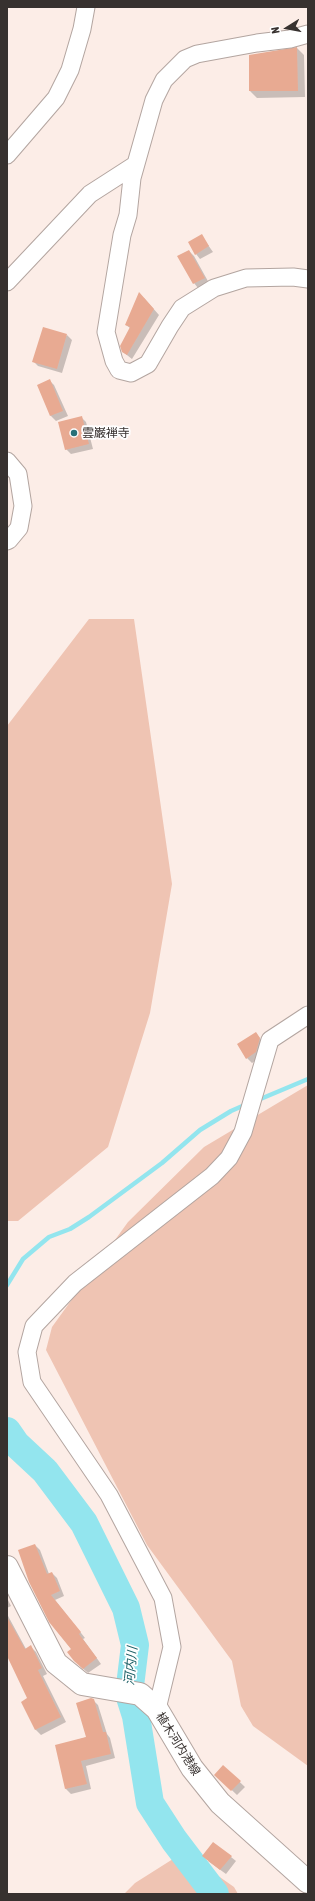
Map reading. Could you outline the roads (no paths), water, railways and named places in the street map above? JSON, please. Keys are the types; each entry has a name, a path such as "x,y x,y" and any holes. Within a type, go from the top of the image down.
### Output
{"main road":[{"name":"植木河内港線","path":"7,1567 56,1662 82,1684 140,1694 157,1709 192,1768 220,1804 308,1882"}],"street":[{"path":"7,155 56,98 70,70 82,29 86,7"},
{"path":"308,34 290,39 256,43 198,54 185,60 164,80 157,93 132,178 128,216 122,235 106,332 114,361 119,370 131,373 148,364 182,308 214,288 246,278 292,277 308,279"},
{"path":"7,282 90,194 135,165"},
{"path":"7,461 18,474 23,506 19,528 10,540 7,541"},
{"path":"157,1709 172,1646 163,1598 109,1495 32,1382 27,1352 34,1326 75,1283 212,1176 229,1158 244,1132 270,1040 308,1015"}],"waterway":[{"path":"258,1100 308,1079"},
{"path":"7,1285 23,1259 49,1237 70,1229 89,1217 162,1163 200,1130 231,1111 247,1104"},
{"name":"河内川","path":"7,1431 16,1444 45,1471 84,1523 126,1608 135,1645 129,1694 136,1716 150,1803 174,1840 215,1894"}],"place":[{"name":"雲巌禅寺","path":"74,433"}]}
